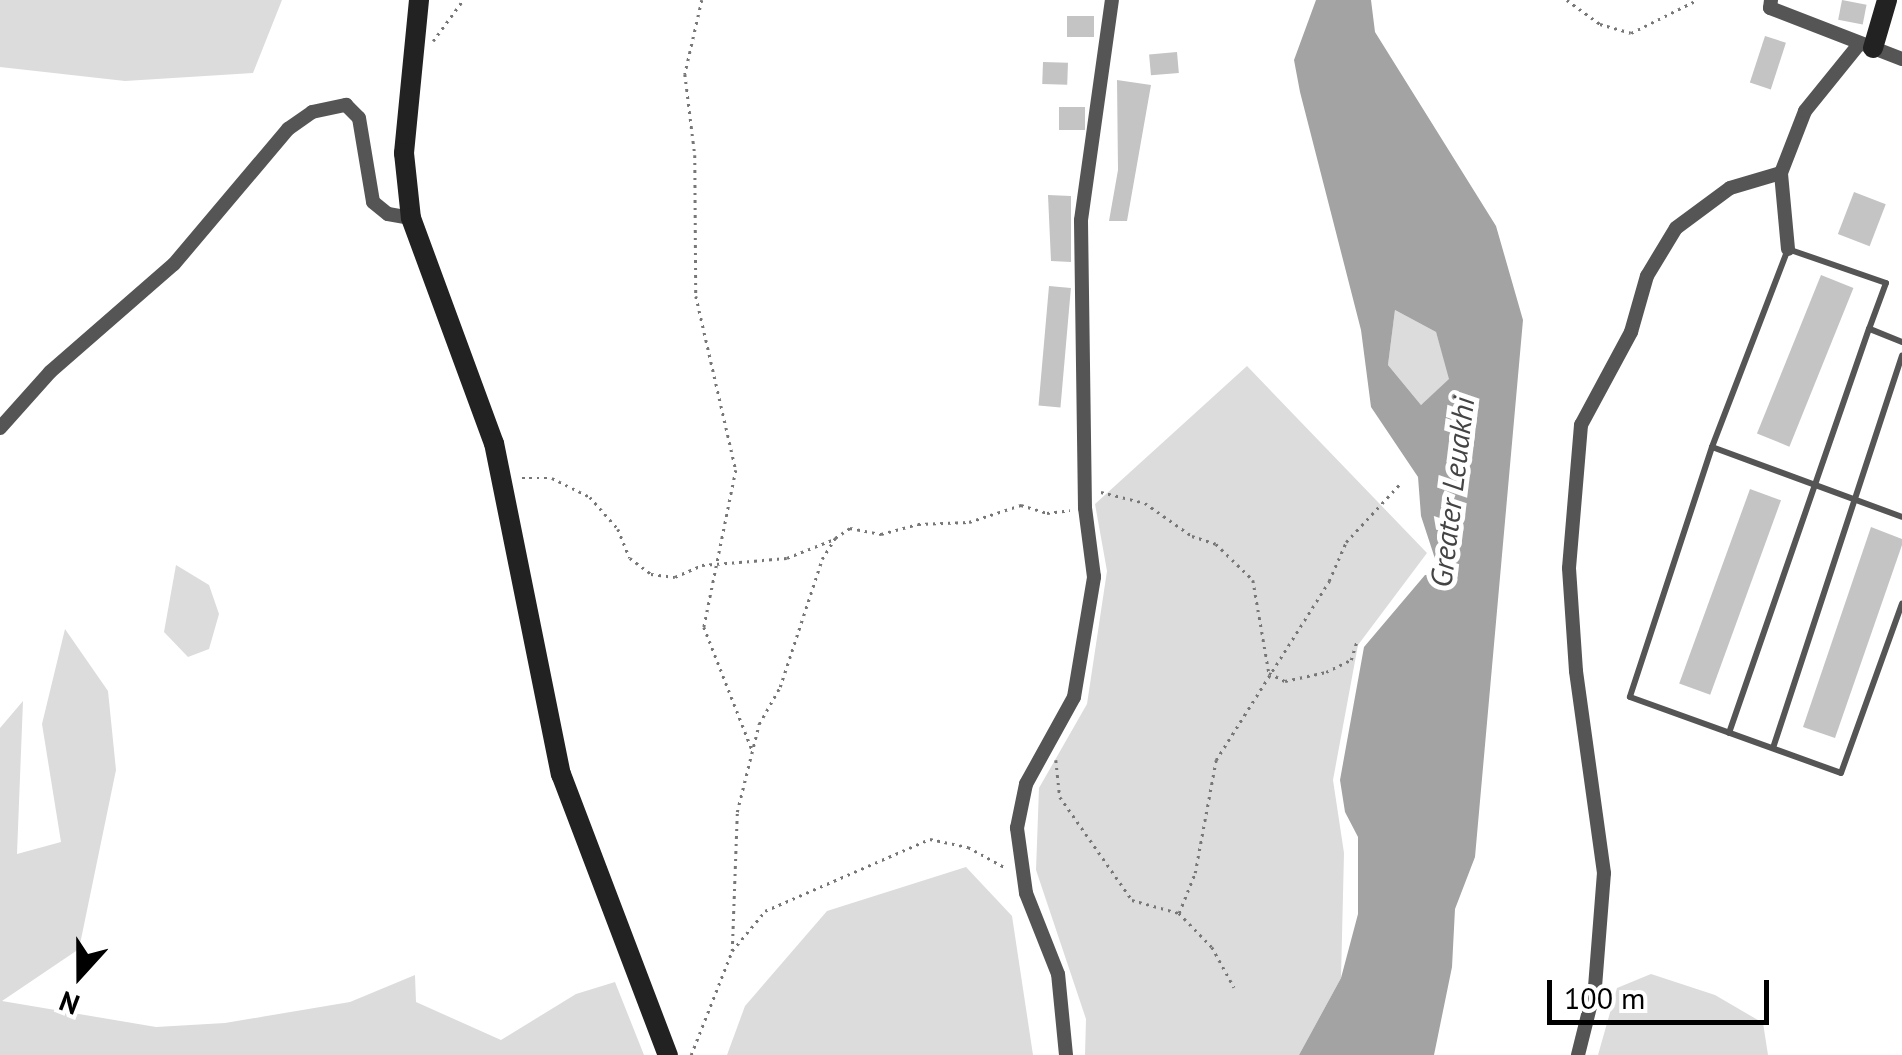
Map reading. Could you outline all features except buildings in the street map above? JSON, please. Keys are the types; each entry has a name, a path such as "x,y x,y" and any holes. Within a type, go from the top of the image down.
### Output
{"main road":[{"path":"419,0 404,153 411,218 501,471 561,774 668,1055"},
{"path":"1867,46 1888,0"}],"street":[{"path":"1066,1055 1058,974 1023,881 1018,828 1026,784 1074,697 1094,577 1085,508 1082,220 1112,0"},
{"path":"1770,4 1902,59"},
{"path":"1788,249 1781,173 1806,111 1867,46"},
{"path":"0,428 50,372 174,264 288,129 312,112 346,105 359,118 373,202 388,214 411,218"},
{"path":"1578,1055 1595,987 1604,874 1570,568 1581,425 1631,332 1647,276 1676,228 1730,188 1781,173"}],"lane":[{"path":"1729,733 1886,283 1788,249 1712,448 1630,697 1729,733 1841,773 1902,604"},
{"path":"1869,329 1902,342"},
{"path":"1772,748 1858,501 1902,356"},
{"path":"1712,448 1902,517"}],"path":[{"path":"410,62 463,0"},
{"path":"702,0 685,74 694,155 696,296 736,470 720,564 704,627 753,752"},
{"path":"1567,0 1600,24 1631,33 1697,0"},
{"path":"501,471 528,480 552,478 590,497 618,528 630,558 651,574 674,576 720,564 787,558 850,528 881,534 918,524 969,522 1021,506 1047,514 1085,508"},
{"path":"1179,912 1196,874 1216,760 1328,582 1346,542 1400,484"},
{"path":"1085,488 1146,502 1192,536 1216,544 1253,580 1269,673"},
{"path":"732,952 733,836 753,752 799,621 810,607 822,559 835,538"},
{"path":"1269,673 1285,682 1326,672 1351,660 1357,640"},
{"path":"1054,739 1060,797 1132,900 1179,912 1212,947 1234,987"},
{"path":"691,1055 732,952 765,911 930,839 968,847 1023,881"}],"shaded area":[{"path":"0,0 282,0 253,73 125,81 0,67"},
{"path":"1395,310 1436,332 1450,379 1421,405 1388,365"},
{"path":"1247,366 1427,553 1358,645 1333,780 1344,853 1341,978 1299,1055 1085,1055 1086,1019 1036,870 1039,788 1087,704 1107,571 1095,504"},
{"path":"176,565 209,585 219,614 209,649 188,657 164,632"},
{"path":"65,629 108,691 116,770 79,949 2,1001 156,1027 225,1023 350,1002 415,975 416,1002 501,1040 576,994 615,982 644,1055 0,1055 0,728 23,701 17,854 61,842 42,724"},
{"path":"966,867 1012,916 1033,1055 727,1055 745,1006 827,911"},
{"path":"1651,974 1715,995 1763,1023 1768,1055 1598,1055 1617,988"}],"water":[{"name":"Greater Leuakhi","path":"1316,0 1371,0 1375,32 1496,226 1523,320 1475,857 1455,909 1452,967 1434,1055 1299,1055 1341,978 1358,914 1358,837 1345,812 1340,780 1364,647 1425,575 1440,574 1421,516 1418,477 1371,407 1361,330 1294,60","holes":["1395,310 1436,332 1449,379 1421,405 1388,365"]}]}
